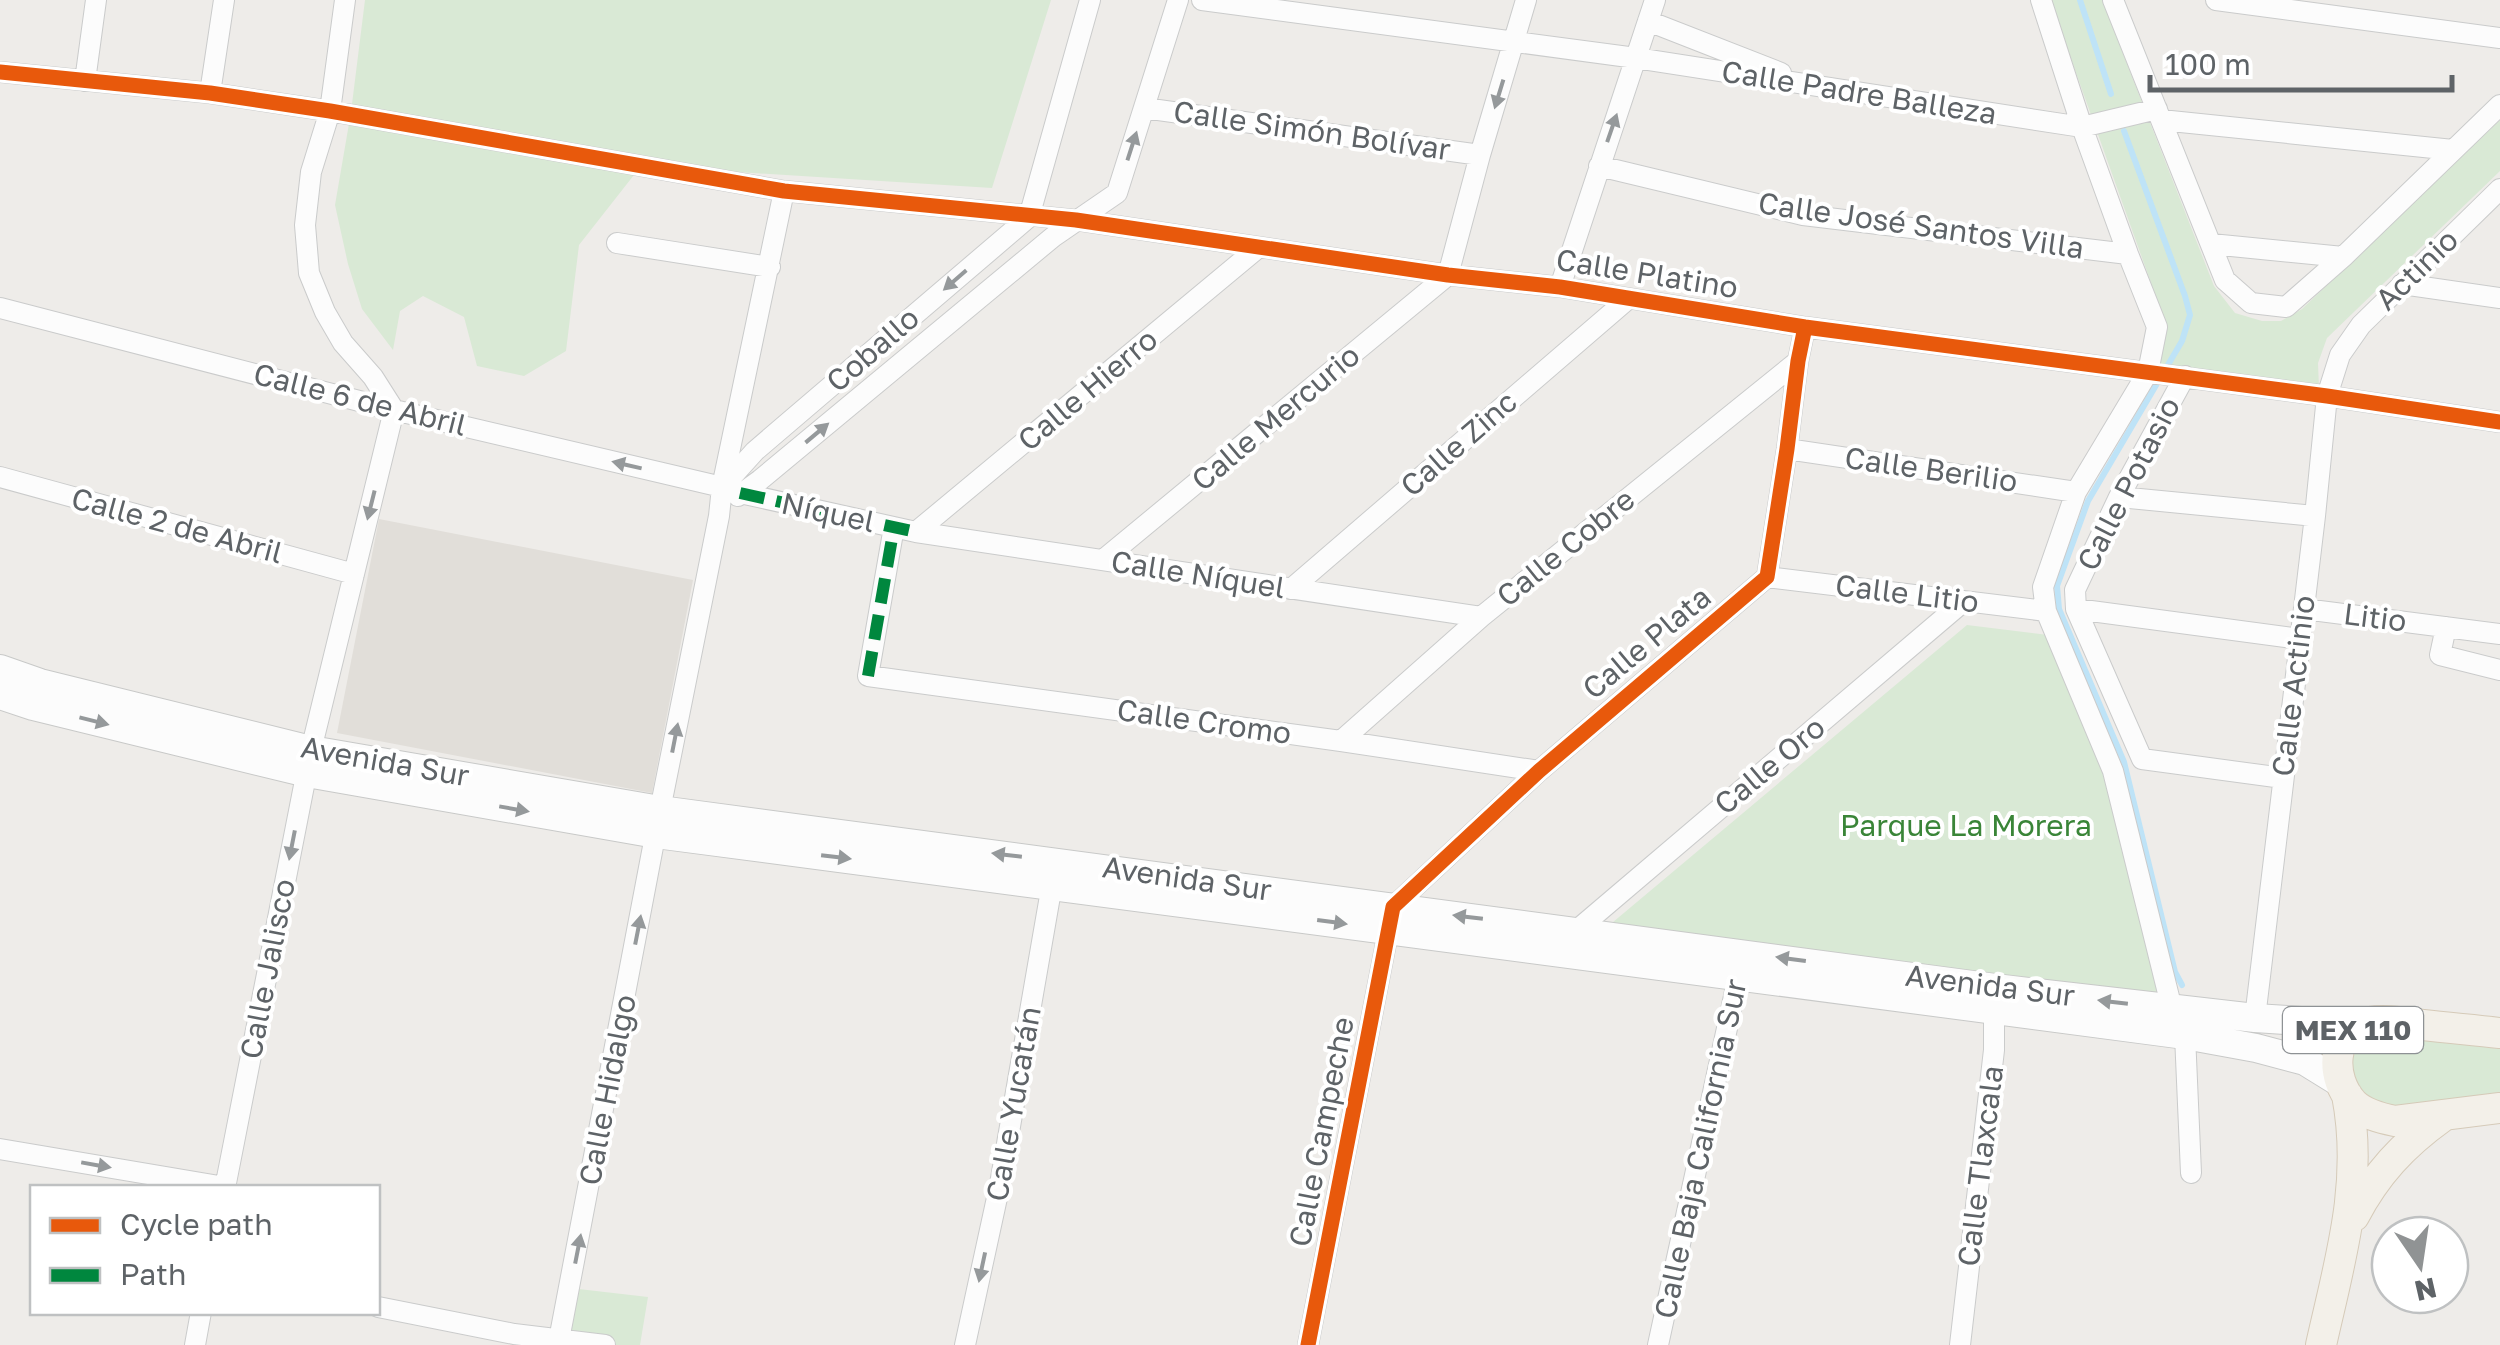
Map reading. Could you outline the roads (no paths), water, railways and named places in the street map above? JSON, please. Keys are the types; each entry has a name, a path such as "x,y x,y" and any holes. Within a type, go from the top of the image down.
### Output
{"main road":[{"name":"Avenida Sur","path":"0,670 309,762"},
{"name":"Avenida Sur","path":"0,695 33,706 309,762 658,822 1740,964 2204,1030 2306,1061 2343,1089"},
{"name":"Avenida Sur","path":"1391,918 1576,930 1740,964"},
{"name":"Avenida Sur","path":"1994,999 2172,1009 2204,1030 2254,1018 2301,1022 2384,1020"},
{"name":"MEX 110","path":"2321,1345 2354,1183 2352,1127 2336,1062 2340,1046 2350,1032 2365,1023 2384,1020 2500,1033"},
{"name":"MEX 110","path":"2343,1089 2362,1110 2395,1121 2500,1108"},
{"name":"MEX 110","path":"2343,1247 2368,1191 2402,1149 2445,1115"}],"street":[{"path":"85,81 96,0"},
{"path":"210,94 224,0"},
{"path":"345,0 330,111 311,172 305,224 309,273 342,343 394,410"},
{"path":"1029,217 1090,0"},
{"name":"Coballo","path":"731,490 760,480 1053,237 1117,193 1178,0"},
{"name":"Calle Padre Balleza","path":"1202,0 1636,58 2082,127"},
{"path":"1448,275 1526,0"},
{"path":"1560,287 1655,0"},
{"path":"2020,0 2042,2 2082,127 2157,327 2166,374 2076,492 2042,587 2046,611 2114,770 2172,1009"},
{"path":"2113,0 2225,280 2251,303 2286,306 2344,257 2500,105"},
{"path":"2216,0 2500,38"},
{"path":"1648,21 1821,88"},
{"name":"Calle Platino","path":"0,72 330,111 784,191 1076,220 1448,275 1560,287 1805,327 2500,422"},
{"name":"Calle Simón Bolívar","path":"1144,108 1480,154"},
{"path":"2082,127 2159,114 2453,150"},
{"name":"Calle José Santos Villa","path":"1599,166 1803,216 2128,254"},
{"name":"Actinio","path":"2340,355 2361,325 2500,189"},
{"name":"Calle Hidalgo","path":"559,1342 719,516 731,490 734,434 784,191"},
{"name":"Coballo","path":"731,490 755,451 1029,217"},
{"path":"617,243 770,266"},
{"path":"2210,244 2344,257"},
{"name":"Calle Hierro","path":"916,532 1259,247"},
{"name":"Calle Mercurio","path":"1103,560 1448,275"},
{"path":"2402,284 2500,298"},
{"name":"Calle Zinc","path":"1291,589 1628,298"},
{"name":"Calle 6 de Abril","path":"0,308 394,410 731,490"},
{"path":"1767,577 1805,327"},
{"name":"Calle Actinio","path":"2254,1018 2327,396 2340,355"},
{"name":"Calle Cobre","path":"1341,741 1481,617 1798,361"},
{"name":"Calle Potasio","path":"2166,374 2119,497 2075,590 2076,608 2142,759 2283,778"},
{"name":"Calle Jalisco","path":"225,1185 309,762 394,410"},
{"path":"734,434 755,451"},
{"name":"Calle Berilio","path":"1787,449 2076,492"},
{"name":"Calle 2 de Abril","path":"0,477 354,574"},
{"name":"Níquel","path":"731,490 916,532"},
{"path":"2119,497 2315,516"},
{"name":"Calle Cromo","path":"894,527 868,676 1539,771"},
{"name":"Calle Níquel","path":"916,532 1481,617"},
{"name":"Calle Litio","path":"1767,577 2046,611"},
{"name":"Calle Plata","path":"1391,918 1539,771 1767,577"},
{"name":"Calle Oro","path":"1576,930 1964,601"},
{"path":"2076,608 2300,639"},
{"name":"Litio","path":"2304,609 2500,634"},
{"name":"Litio","path":"2446,628 2440,655 2500,670"},
{"name":"Calle Yucatán","path":"965,1345 1000,1184 1054,873"},
{"name":"Calle Campeche","path":"1308,1345 1391,918"},
{"name":"Calle Baja California Sur","path":"1658,1345 1740,964"},
{"name":"Calle Tlaxcala","path":"1960,1345 1994,1050 1994,999"},
{"path":"2192,1172 2204,1030"},
{"path":"0,1148 213,1185"},
{"path":"380,1306 559,1342 605,1345"},
{"path":"195,1345 200,1315"}],"waterway":[{"path":"2080,0 2111,94"},
{"path":"2124,131 2190,315 2182,341 2088,501 2057,586 2059,609 2124,762 2175,972 2182,985"}],"park label":[{"name":"Parque La Morera","path":"1966,826"}]}
